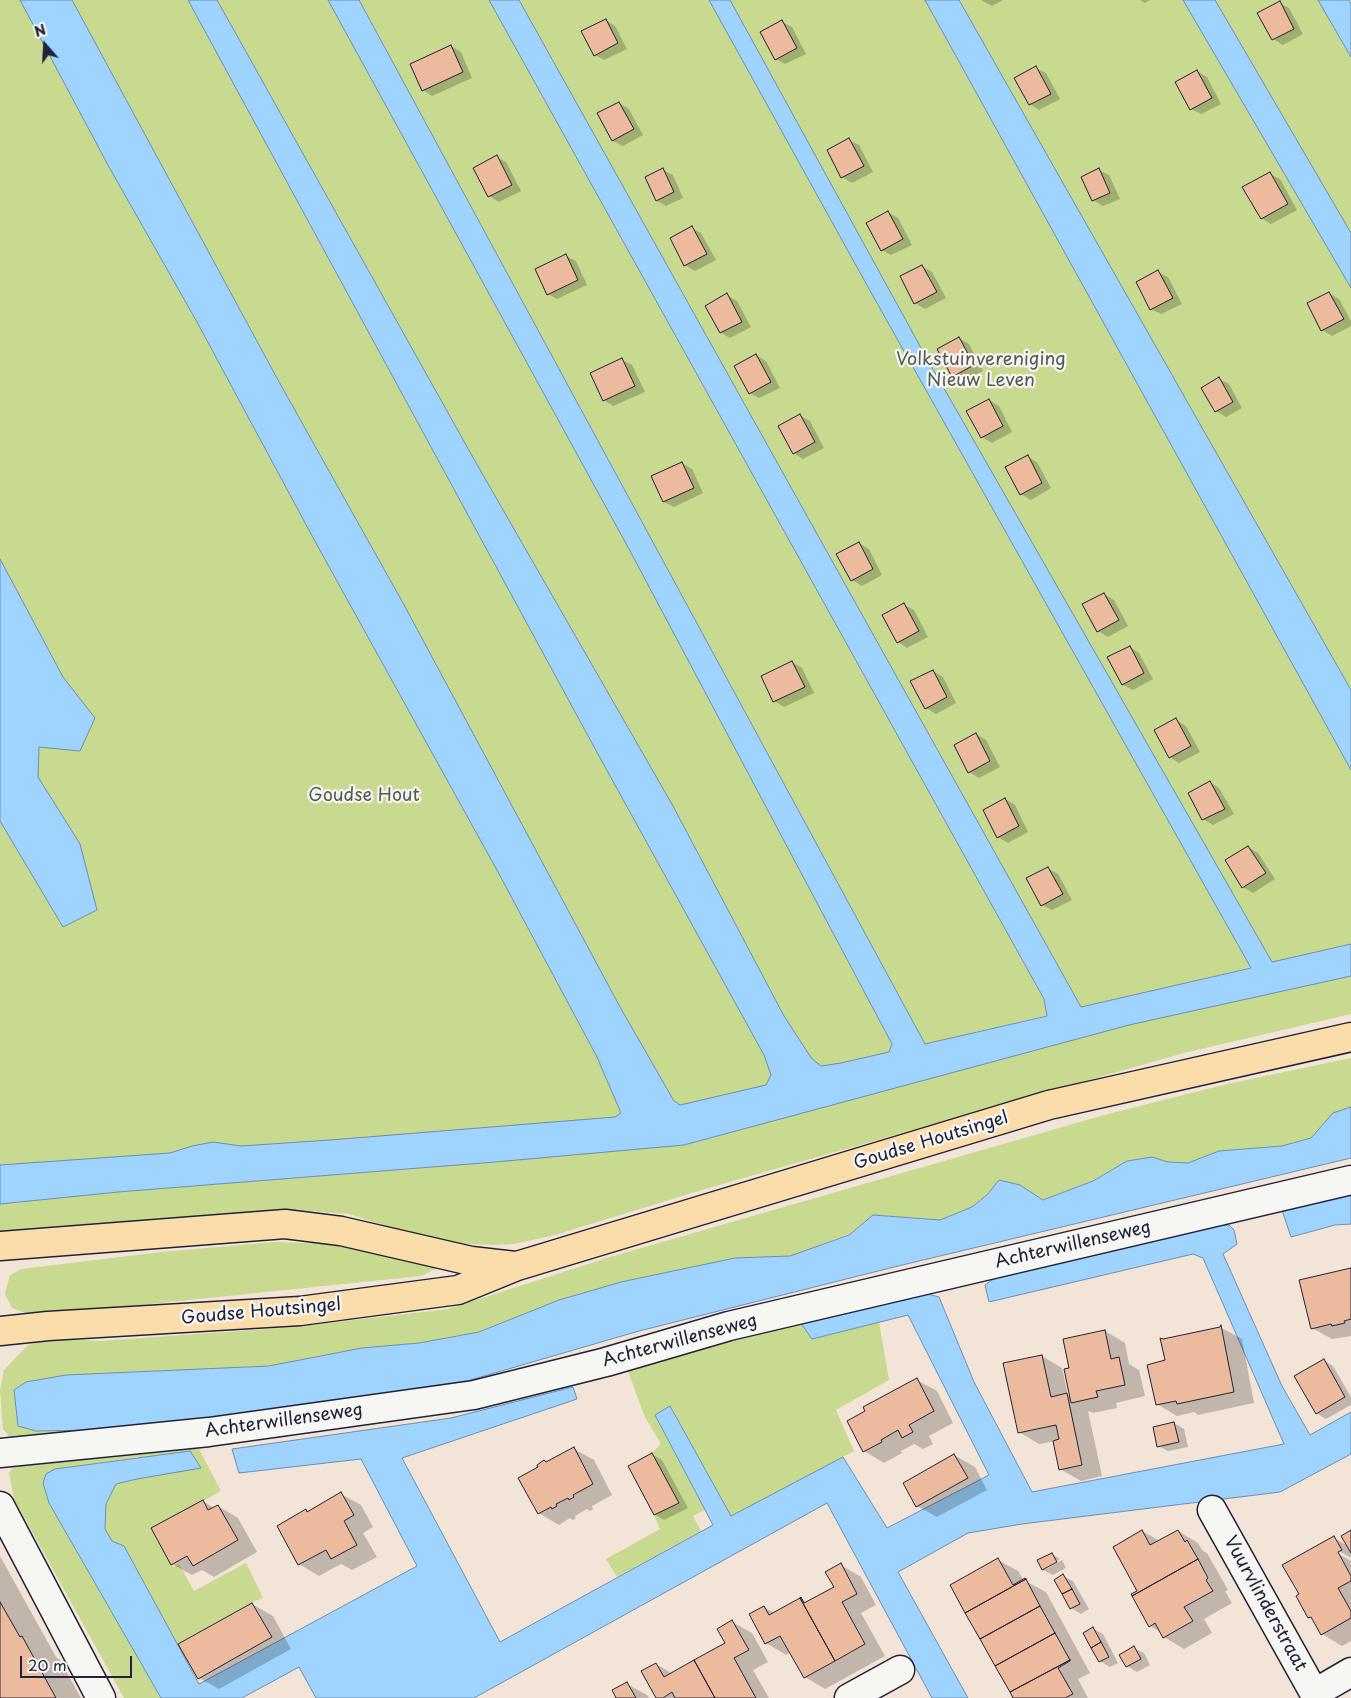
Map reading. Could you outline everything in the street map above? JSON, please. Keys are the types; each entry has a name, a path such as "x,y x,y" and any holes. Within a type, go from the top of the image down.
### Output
{"main road":[{"name":"Goudse Houtsingel","path":"0,1332 48,1326 300,1311 458,1290 516,1266 1049,1105 1351,1037"},
{"name":"Goudse Houtsingel","path":"0,1246 285,1224 341,1231 470,1261 516,1266"}],"street":[{"name":"Achterwillenseweg","path":"0,1453 209,1432 474,1395 606,1362 729,1326 1351,1180"},
{"path":"0,1506 101,1698"},
{"name":"Vuurvlinderstraat","path":"1212,1510 1316,1695"},
{"path":"848,1698 900,1670"},
{"path":"1316,1695 1351,1672"}],"green space":[{"name":"Goudse Hout","path":"0,0 347,0 921,1064 480,1152 0,1193"},
{"name":"Volkstuinvereniging Nieuw Leven","path":"359,0 1318,0 1351,57 1351,944 925,1044"},
{"path":"1351,976 1351,1014 1184,1053 705,1189 555,1235 514,1244 466,1244 402,1231 349,1214 294,1210 0,1236 0,1204 118,1192 495,1162"},
{"path":"1351,1058 1351,1107 1333,1113 1311,1138 1282,1146 1219,1151 1188,1163 1168,1162 1152,1157 1127,1161 1093,1181 1042,1200 1020,1185 999,1180 987,1195 972,1207 940,1220 873,1215 849,1234 790,1256 735,1258 621,1282 559,1300 479,1332 419,1343 362,1348 269,1366 66,1375 26,1382 14,1390 36,1431 97,1430 12,1440 3,1429 0,1390 4,1370 27,1346 45,1338 100,1341 295,1327 448,1309 610,1257 1104,1115 1227,1084"},
{"path":"275,1242 339,1244 437,1268 421,1276 34,1316 12,1308 5,1294 10,1275 21,1269 161,1252"},
{"path":"800,1322 812,1339 879,1322 889,1380 836,1410 854,1451 731,1517 670,1406 655,1415 705,1510 693,1516 701,1531 617,1577 606,1559 660,1529 654,1515 679,1502 652,1453 661,1444 644,1415 628,1371"},
{"path":"188,1444 199,1449 221,1491 152,1529 173,1567 179,1564 194,1591 246,1563 263,1598 177,1644 124,1546 112,1541 105,1529 106,1504 116,1484 137,1479 138,1457 55,1469 46,1474 43,1483 49,1503 161,1698 124,1698 14,1499 9,1473 15,1465"}],"water":[{"path":"20,0 72,0 278,380 403,603 620,1007 674,1101 680,1105 766,1085 771,1075 764,1055 599,756 188,0 217,0 475,461 673,806 784,1016 812,1059 821,1066 841,1063 889,1052 892,1044 629,549 328,0 359,0 925,1044 1047,1016 1044,999 489,0 519,0 1081,1007 1251,968 873,296 709,0 730,0 926,357 1272,962 1351,944 1351,976 1129,1025 684,1145 118,1192 0,1204 0,1165 170,1153 213,1142 241,1146 330,1140 615,1117 621,1113 597,1057 498,872 317,545 197,322 109,167"},
{"path":"925,0 959,0 1351,690 1351,770"},
{"path":"1183,0 1215,0 1351,233 1351,288"},
{"path":"1318,0 1349,0 1351,4 1351,57"},
{"path":"0,559 63,677 95,718 80,751 39,747 38,777 80,844 97,910 63,927 0,821"},
{"path":"1351,1107 1351,1158 898,1266 639,1331 467,1381 277,1411 97,1430 36,1431 18,1426 14,1390 26,1382 66,1375 269,1366 362,1348 419,1343 479,1332 559,1300 621,1282 735,1258 790,1256 849,1235 873,1215 940,1220 972,1207 987,1195 999,1180 1020,1185 1043,1200 1093,1181 1127,1161 1152,1157 1168,1162 1188,1163 1219,1151 1282,1146 1311,1138 1333,1113"},
{"path":"1351,1190 1351,1224 1335,1225 1291,1237 1281,1207"},
{"path":"1229,1225 1234,1230 1237,1244 1223,1254 1282,1386 1310,1435 1351,1412 1351,1454 1280,1492 1022,1524 968,1533 898,1572 968,1698 932,1698 827,1503 474,1698 316,1698 299,1667 242,1698 161,1698 49,1503 43,1483 46,1474 55,1469 190,1451 201,1468 116,1484 106,1504 105,1529 112,1541 124,1546 199,1684 417,1566 361,1459 239,1473 232,1449 451,1418 573,1387 577,1399 402,1458 500,1642 713,1525 655,1415 670,1406 731,1516 843,1457 887,1528 989,1475 908,1315 812,1339 800,1322 920,1292 939,1297 974,1382 1032,1492 1284,1444 1203,1258 1193,1254 989,1302 985,1285 999,1275 1212,1226"}],"building":[{"path":"1280,1 1294,29 1272,40 1257,13"},
{"path":"606,19 618,43 594,56 581,31"},
{"path":"782,20 797,48 775,60 760,32"},
{"path":"451,45 463,72 422,91 410,64"},
{"path":"1036,66 1051,94 1029,105 1014,78"},
{"path":"1197,70 1212,98 1190,110 1175,82"},
{"path":"619,102 634,129 612,141 597,113"},
{"path":"849,138 864,166 841,178 827,150"},
{"path":"497,155 512,185 488,197 473,168"},
{"path":"663,168 674,192 656,201 645,177"},
{"path":"1099,168 1110,193 1092,201 1081,177"},
{"path":"1270,172 1288,204 1261,219 1242,187"},
{"path":"888,211 903,239 881,251 866,223"},
{"path":"692,226 707,254 684,266 670,238"},
{"path":"566,254 578,280 547,295 535,269"},
{"path":"922,265 937,292 914,304 900,276"},
{"path":"1158,270 1173,298 1150,310 1136,282"},
{"path":"1329,292 1344,319 1321,331 1307,303"},
{"path":"727,293 742,322 720,333 705,306"},
{"path":"959,337 974,365 952,377 937,349"},
{"path":"756,354 771,382 749,394 734,366"},
{"path":"622,358 635,386 603,401 590,373"},
{"path":"1219,377 1233,402 1215,412 1201,388"},
{"path":"989,399 1003,426 981,438 966,411"},
{"path":"800,414 815,442 793,454 778,426"},
{"path":"1028,455 1042,483 1020,495 1005,467"},
{"path":"682,462 694,488 663,502 651,476"},
{"path":"859,542 873,569 851,581 836,554"},
{"path":"1104,593 1119,620 1097,632 1082,604"},
{"path":"904,603 919,631 897,643 882,615"},
{"path":"1130,646 1144,673 1122,685 1107,657"},
{"path":"792,661 805,687 773,702 761,676"},
{"path":"933,670 947,697 925,709 910,681"},
{"path":"1176,718 1191,746 1169,758 1154,730"},
{"path":"976,733 990,761 968,773 954,745"},
{"path":"1210,781 1225,809 1202,820 1188,793"},
{"path":"1005,798 1019,826 997,838 983,810"},
{"path":"1248,846 1266,873 1242,888 1225,860"},
{"path":"1048,867 1063,894 1041,906 1026,878"},
{"path":"1351,1268 1351,1319 1344,1321 1345,1323 1311,1329 1299,1280"},
{"path":"1221,1325 1234,1392 1177,1404 1176,1401 1156,1405 1147,1365 1165,1360 1160,1338 1163,1339 1220,1327"},
{"path":"1105,1330 1111,1359 1119,1357 1125,1385 1096,1391 1098,1397 1071,1403 1064,1369 1069,1368 1063,1339"},
{"path":"1042,1355 1051,1397 1067,1393 1082,1465 1059,1470 1053,1441 1059,1439 1056,1425 1018,1433 1003,1363"},
{"path":"1324,1359 1345,1397 1316,1414 1294,1376"},
{"path":"917,1378 934,1411 909,1425 913,1432 902,1438 898,1430 881,1440 882,1442 863,1452 847,1421 865,1411 863,1407"},
{"path":"1174,1422 1179,1442 1157,1447 1153,1427"},
{"path":"574,1447 593,1484 573,1495 574,1497 569,1500 568,1498 556,1504 557,1506 552,1509 551,1507 538,1514 518,1478 538,1467 537,1465 544,1460 546,1462"},
{"path":"652,1453 679,1503 654,1515 628,1466"},
{"path":"954,1454 968,1478 916,1507 903,1483"},
{"path":"341,1492 354,1515 344,1521 357,1545 331,1559 326,1550 298,1565 277,1526 306,1509 307,1512"},
{"path":"203,1500 208,1510 218,1505 238,1540 193,1566 187,1556 171,1565 151,1528"},
{"path":"1142,1530 1150,1545 1178,1530 1185,1542 1187,1540 1198,1559 1132,1596 1131,1594 1137,1591 1113,1547"},
{"path":"1351,1530 1351,1553 1341,1536"},
{"path":"1334,1536 1342,1550 1338,1552 1351,1576 1351,1581 1338,1588 1351,1611 1351,1618 1321,1635 1311,1617 1308,1618 1296,1596 1299,1594 1282,1565"},
{"path":"1052,1553 1057,1562 1042,1570 1037,1560"},
{"path":"998,1558 1013,1585 1026,1579 965,1613 950,1585"},
{"path":"1198,1559 1208,1578 1206,1580 1213,1591 1184,1607 1193,1621 1163,1638 1155,1623 1149,1627 1132,1596"},
{"path":"841,1563 857,1594 842,1602 865,1644 835,1661 800,1598 804,1603 834,1587 825,1572"},
{"path":"1063,1574 1072,1589 1062,1594 1054,1580"},
{"path":"1026,1579 1040,1606 980,1639 965,1613"},
{"path":"1072,1589 1080,1604 1070,1609 1062,1594"},
{"path":"800,1598 835,1661 804,1678 780,1636 765,1644 749,1614 764,1606 769,1615"},
{"path":"0,1602 20,1637 22,1636 56,1698 0,1698"},
{"path":"252,1603 272,1637 198,1679 178,1644"},
{"path":"1040,1606 1055,1633 995,1666 980,1639"},
{"path":"732,1620 749,1650 734,1658 756,1698 715,1698 694,1660 725,1643 717,1629"},
{"path":"1093,1627 1101,1642 1091,1648 1083,1633"},
{"path":"1055,1633 1070,1660 1010,1692 995,1666"},
{"path":"1101,1642 1109,1657 1099,1662 1091,1648"},
{"path":"1134,1646 1141,1659 1126,1667 1119,1655"},
{"path":"694,1660 715,1698 675,1698 672,1692 663,1698 656,1698 641,1671 656,1663 664,1677"},
{"path":"1070,1660 1058,1668 1073,1694 1065,1698 1013,1698 1010,1692"},
{"path":"627,1682 636,1698 616,1698 612,1690"}]}
